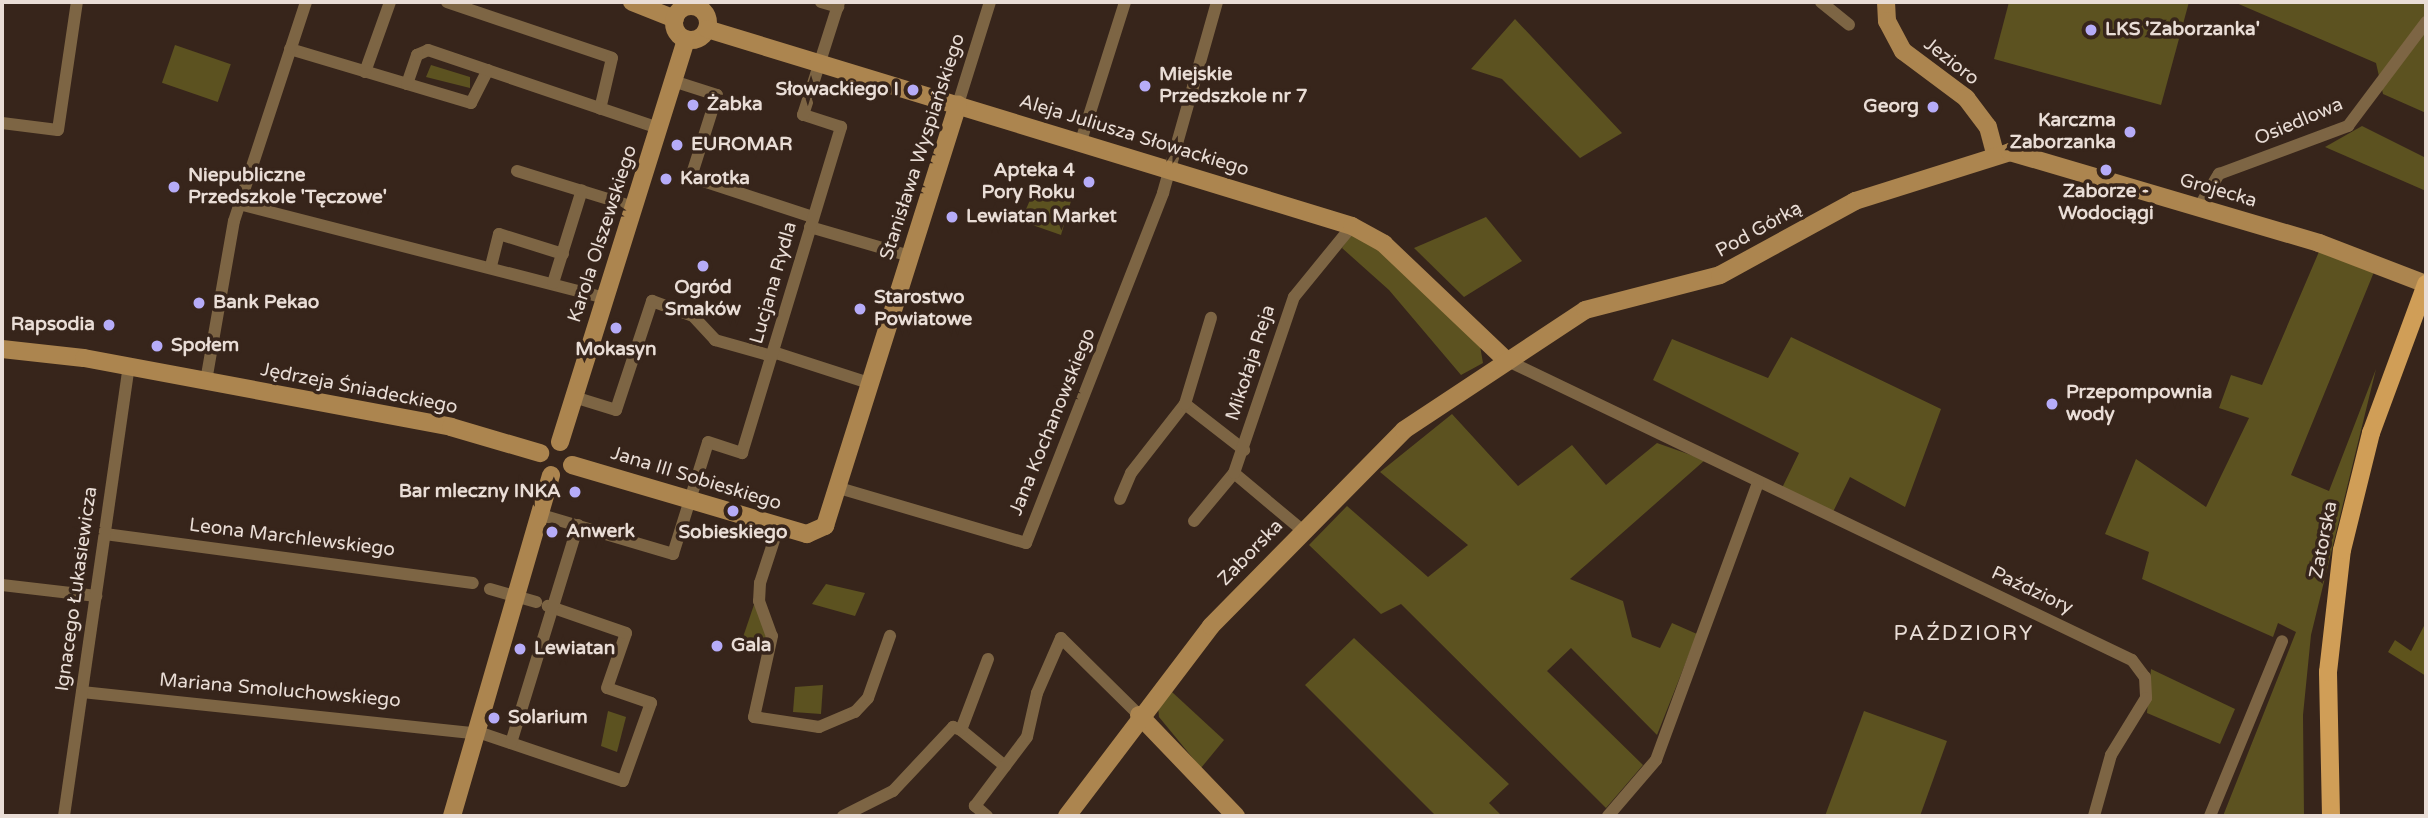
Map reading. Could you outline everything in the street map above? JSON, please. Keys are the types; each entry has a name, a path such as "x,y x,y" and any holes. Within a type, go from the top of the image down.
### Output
{"main road":[{"name":"Zatorska","path":"2330,816 2327,685 2342,550 2371,433 2426,284"}],"street":[{"path":"2,123 58,130 77,2"},
{"path":"206,381 239,204 306,2"},
{"path":"365,72 390,2"},
{"path":"447,2 612,58 600,108"},
{"path":"632,2 675,19 687,39 707,29 698,5 686,7 675,19"},
{"path":"821,2 839,4 822,60"},
{"name":"Stanisława Wyspiańskiego","path":"807,534 825,526 839,488 990,2"},
{"path":"1080,144 1125,2"},
{"path":"1169,171 1217,2"},
{"path":"1821,2 1849,25"},
{"name":"Jezioro","path":"1886,2 1887,21 1903,51 1966,98 1988,127 1995,153"},
{"name":"Osiedlowa","path":"2199,207 2219,174 2348,126 2426,22"},
{"name":"Aleja Juliusza Słowackiego","path":"707,29 822,60 1080,144 1352,226 1384,244 1506,360"},
{"name":"Karola Olszewskiego","path":"560,442 687,39"},
{"path":"290,49 471,103 488,70"},
{"path":"407,84 424,50 659,128"},
{"name":"Lucjana Rydla","path":"690,498 708,442 742,453 773,354 841,127 803,115 822,60"},
{"path":"673,81 717,95 691,177 910,256"},
{"name":"Grojecka","path":"1995,153 2026,154 2349,252 2426,284"},
{"name":"Pod Górką","path":"1506,360 1585,310 1720,275 1855,201 1995,153"},
{"path":"517,170 634,207"},
{"name":"Jana Kochanowskiego","path":"839,488 1026,543 1169,171"},
{"path":"553,283 582,190"},
{"path":"239,204 491,266 605,298"},
{"name":"Mikołaja Reja","path":"1194,520 1234,473 1294,297 1352,226"},
{"path":"491,266 499,234 563,254"},
{"path":"574,397 617,410 652,301 693,316 715,340 773,354 872,384"},
{"path":"1120,499 1131,472 1185,404 1211,318"},
{"name":"Jędrzeja Śniadeckiego","path":"2,349 129,366 450,427 540,453"},
{"name":"Paździory","path":"1506,360 2141,667 2146,698 2111,755 2094,816"},
{"name":"Zaborska","path":"1068,816 1139,715 1210,626 1302,530 1404,430 1506,360"},
{"name":"Ignacego Łukasiewicza","path":"64,816 129,366"},
{"name":"Mikołaja Reja","path":"1185,404 1244,450"},
{"path":"452,816 512,595 538,513 551,475 572,465 570,449 560,442 540,453 542,469 551,475"},
{"name":"Jana III Sobieskiego","path":"572,465 807,534"},
{"path":"1234,473 1302,530"},
{"path":"1608,816 1656,760 1758,483"},
{"path":"538,513 673,554 690,498"},
{"path":"511,743 546,605 578,525"},
{"path":"779,525 760,583 758,601 772,636 754,717 819,727 855,712 868,698 890,636"},
{"name":"Leona Marchlewskiego","path":"105,534 473,583"},
{"path":"2,585 96,596"},
{"path":"490,589 546,605"},
{"name":"Mariana Smoluchowskiego","path":"82,692 475,732 623,781 651,703 607,688 626,633 546,605"},
{"path":"986,816 975,806 1027,737 1037,693 1061,638 1236,816"},
{"path":"2210,816 2282,640"},
{"path":"961,730 988,659"},
{"path":"843,816 893,791 953,727 961,730 1005,766"}],"shaded area":[{"name":"LKS 'Zaborzanka'","path":"2009,2 2189,2 2161,105 1994,59"},
{"path":"2234,2 2426,2 2426,113 2383,94 2376,63"},
{"path":"1515,19 1622,133 1580,158 1502,79 1471,69"},
{"path":"175,45 231,64 218,102 162,83"},
{"path":"431,65 470,77 470,88 426,77"},
{"path":"2362,126 2426,158 2426,191 2325,147"},
{"path":"1033,193 1071,201 1061,235 1021,221"},
{"path":"1486,217 1522,261 1464,297 1414,248"},
{"path":"1353,231 1381,248 1479,340 1483,363 1461,375 1389,290 1342,248"},
{"path":"2321,247 2376,267 2291,475 2329,491 2376,369 2311,635 2303,715 2304,816 2223,816 2296,632 2278,623 2273,637 2142,579 2149,552 2105,534 2136,459 2206,507 2249,418 2219,408 2231,375 2262,385"},
{"path":"1791,337 1941,409 1905,507 1850,477 1833,512 1782,488 1799,453 1653,380 1672,339 1768,378"},
{"path":"1452,414 1518,486 1572,445 1606,485 1657,443 1705,460 1570,579 1623,601 1632,637 1660,648 1672,623 1697,634 1657,735 1571,648 1547,671 1643,765 1606,808 1401,604 1381,614 1309,545 1347,506 1428,577 1468,545 1380,472"},
{"path":"826,584 865,593 855,616 812,604"},
{"path":"759,590 771,646 741,643"},
{"path":"2426,622 2426,676 2388,652 2395,640 2411,651"},
{"path":"1354,638 1509,784 1489,803 1502,816 1436,816 1305,685"},
{"path":"2151,669 2235,709 2220,744 2147,713"},
{"path":"823,685 821,714 793,712 795,687"},
{"path":"1172,692 1224,740 1201,768 1159,717 1158,707"},
{"path":"608,711 626,717 617,752 601,746"},
{"path":"1864,711 1947,741 1920,816 1825,816"}],"place":[{"name":"LKS 'Zaborzanka'","path":"2091,30"},
{"name":"Miejskie Przedszkole nr 7","path":"1145,86"},
{"name":"Słowackiego I","path":"913,90"},
{"name":"Żabka","path":"693,105"},
{"name":"Georg","path":"1933,107"},
{"name":"Karczma Zaborzanka","path":"2130,132"},
{"name":"EUROMAR","path":"677,145"},
{"name":"Zaborze - Wodociągi","path":"2106,170"},
{"name":"Karotka","path":"666,179"},
{"name":"Apteka 4 Pory Roku","path":"1089,182"},
{"name":"Niepubliczne Przedszkole 'Tęczowe'","path":"174,187"},
{"name":"Lewiatan Market","path":"952,217"},
{"name":"Ogród Smaków","path":"703,266"},
{"name":"Bank Pekao","path":"199,303"},
{"name":"Starostwo Powiatowe","path":"860,309"},
{"name":"Rapsodia","path":"109,325"},
{"name":"Mokasyn","path":"616,328"},
{"name":"Społem","path":"157,346"},
{"name":"Przepompownia wody","path":"2052,404"},
{"name":"Bar mleczny INKA","path":"575,492"},
{"name":"Sobieskiego","path":"733,511"},
{"name":"Anwerk","path":"552,532"},
{"name":"Gala","path":"717,646"},
{"name":"Lewiatan","path":"520,649"},
{"name":"Solarium","path":"494,718"}],"district":[{"name":"PAŹDZIORY","path":"1964,634"}]}
